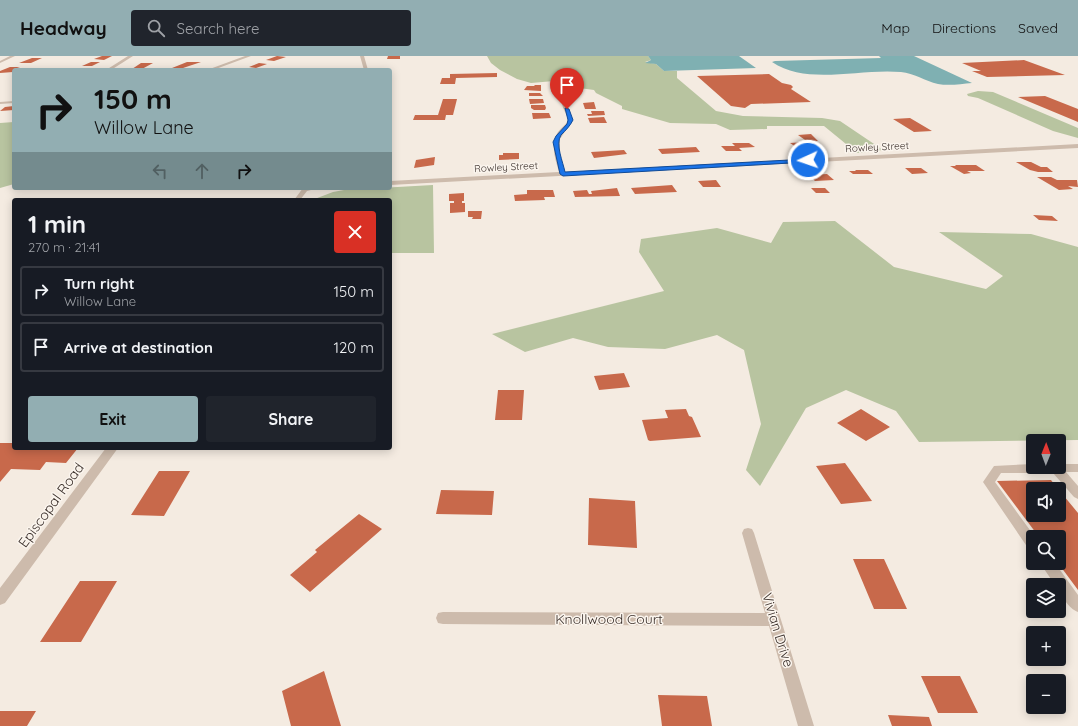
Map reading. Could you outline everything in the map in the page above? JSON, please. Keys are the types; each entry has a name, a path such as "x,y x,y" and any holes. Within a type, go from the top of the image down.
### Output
{"street":[{"path":"0,62 13,56"},
{"path":"111,68 131,56"},
{"path":"215,68 250,56"},
{"path":"362,56 365,68"},
{"path":"563,174 556,142 558,136 571,120 563,99 564,94 568,91"},
{"path":"0,103 12,102"},
{"name":"Rowley Street","path":"392,183 1078,146"},
{"path":"299,198 305,190"},
{"name":"Episcopal Road","path":"0,599 111,450"},
{"path":"1026,468 998,468 988,482 1026,534"},
{"path":"1066,468 1078,468"},
{"path":"1061,474 1078,494"},
{"name":"Vivian Drive","path":"748,533 806,726"},
{"path":"1052,570 1078,606"},
{"name":"Knollwood Court","path":"443,618 775,620"}],"green space":[{"path":"487,56 648,56 651,60 645,62 656,64 664,71 677,71 677,78 716,111 743,116 822,118 840,121 883,150 857,153 824,126 767,126 767,129 730,130 716,124 670,123 622,109 622,106 596,93 594,90 572,87 554,81 531,83 517,79 500,70 491,63"},
{"path":"978,91 993,92 1078,128 1078,138 1053,131 978,98 968,96 967,94"},
{"path":"12,122 12,185 0,188 0,123"},
{"path":"433,185 434,253 392,253 392,198 317,198 333,192 344,190 392,190 392,187"},
{"path":"835,221 894,267 986,289 1003,276 939,232 1031,234 1078,247 1078,440 1066,440 1066,434 1026,434 1026,441 919,442 896,411 846,390 806,408 760,486 746,470 761,424 744,350 717,335 665,349 608,347 573,338 525,352 492,334 664,291 639,252 641,239 717,228 771,243 783,222"}],"water":[{"path":"648,56 739,56 756,68 664,71 656,64 645,63 651,60"},
{"path":"879,56 914,56 972,83 942,85 910,74 885,71 818,75 786,69 772,62 881,58"}],"building":[{"path":"102,56 112,56 104,60 94,59"},
{"path":"277,56 286,57 274,61 266,60"},
{"path":"388,56 400,56 400,59 387,59"},
{"path":"32,58 42,58 31,63 19,63"},
{"path":"1024,60 1065,75 987,77 972,71 981,71 962,63"},
{"path":"91,62 100,62 92,66 82,66"},
{"path":"187,62 201,62 183,68 172,68"},
{"path":"141,63 153,63 144,68 134,68"},
{"path":"259,63 267,64 256,68 249,67"},
{"path":"10,67 20,67 12,68 12,72 0,73 0,71"},
{"path":"497,73 497,77 456,78 455,84 440,84 442,78 450,78 450,74"},
{"path":"769,74 782,83 791,85 793,87 791,89 811,102 751,104 745,108 731,106 697,76"},
{"path":"541,85 541,91 524,90 527,86"},
{"path":"529,93 540,93 543,96 529,96"},
{"path":"1045,96 1078,109 1078,122 1018,97"},
{"path":"443,99 457,99 453,115 446,115 445,120 413,120 415,115 438,115"},
{"path":"529,99 543,99 544,103 530,104"},
{"path":"594,102 596,109 585,109 583,103"},
{"path":"531,105 545,105 546,108 545,110 534,110 531,108"},
{"path":"12,106 12,110 0,111 5,107"},
{"path":"591,111 604,111 605,115 588,116 587,114 592,114"},
{"path":"532,113 549,113 551,118 533,119"},
{"path":"604,117 607,123 590,123 588,118"},
{"path":"910,118 932,131 914,132 893,119"},
{"path":"811,134 818,141 808,142 798,135"},
{"path":"806,142 811,147 796,147 790,143"},
{"path":"732,143 749,143 755,147 739,148 742,151 726,151 721,146 735,146"},
{"path":"696,147 700,152 662,154 658,149"},
{"path":"624,150 627,154 594,158 591,152"},
{"path":"503,153 519,153 519,159 499,160 499,155 503,155"},
{"path":"435,157 434,165 414,168 416,160"},
{"path":"1016,162 1031,162 1041,167 1047,167 1053,172 1038,172 1030,170"},
{"path":"955,165 976,165 985,171 967,171 971,173 964,174 950,166 956,166"},
{"path":"905,168 921,168 928,173 912,174"},
{"path":"855,170 868,170 873,174 853,174 849,171 856,171"},
{"path":"827,174 834,180 815,181 809,175"},
{"path":"1037,177 1051,177 1057,180 1077,180 1078,187 1068,186 1073,189 1059,190"},
{"path":"716,180 721,187 703,187 698,181"},
{"path":"672,185 677,192 635,194 631,188"},
{"path":"617,188 620,196 575,197 573,191 587,190 589,194 592,194 591,191"},
{"path":"811,188 825,188 830,193 816,193"},
{"path":"527,190 553,190 555,197 544,197 545,200 515,201 514,195 527,194"},
{"path":"464,193 464,201 462,201 462,203 465,203 465,212 450,213 450,203 454,203 454,201 449,201 449,194"},
{"path":"468,211 482,211 481,219 472,219 473,217 468,217"},
{"path":"1033,215 1052,216 1058,221 1039,220"},
{"path":"624,373 630,387 599,390 594,376"},
{"path":"498,390 524,390 522,420 495,420"},
{"path":"686,409 689,416 692,417 701,437 648,440 642,420 668,418 665,410"},
{"path":"861,409 890,427 866,441 837,423"},
{"path":"0,443 12,443 12,450 76,450 66,463 46,462 40,470 11,469 0,482"},
{"path":"845,463 872,501 841,504 816,466"},
{"path":"159,471 190,471 164,516 131,515"},
{"path":"1051,480 1053,482 1026,482 1026,520 997,481"},
{"path":"441,490 494,491 492,515 436,514"},
{"path":"589,498 635,501 637,548 588,545"},
{"path":"1066,498 1078,513 1078,590 1063,570 1066,570 1066,530 1034,530 1028,522 1066,522"},
{"path":"359,514 382,529 310,592 290,575 317,552 315,550"},
{"path":"853,559 884,559 907,609 874,609"},
{"path":"80,581 117,581 81,642 40,642"},
{"path":"324,671 341,726 291,726 282,691"},
{"path":"921,676 960,676 978,713 938,713"},
{"path":"658,695 707,696 712,726 662,726"},
{"path":"0,711 36,711 27,726 0,726"},
{"path":"888,715 929,717 932,726 892,726"}],"route":[{"path":"567,109 571,120 558,136 556,142 563,174 808,160"}]}
